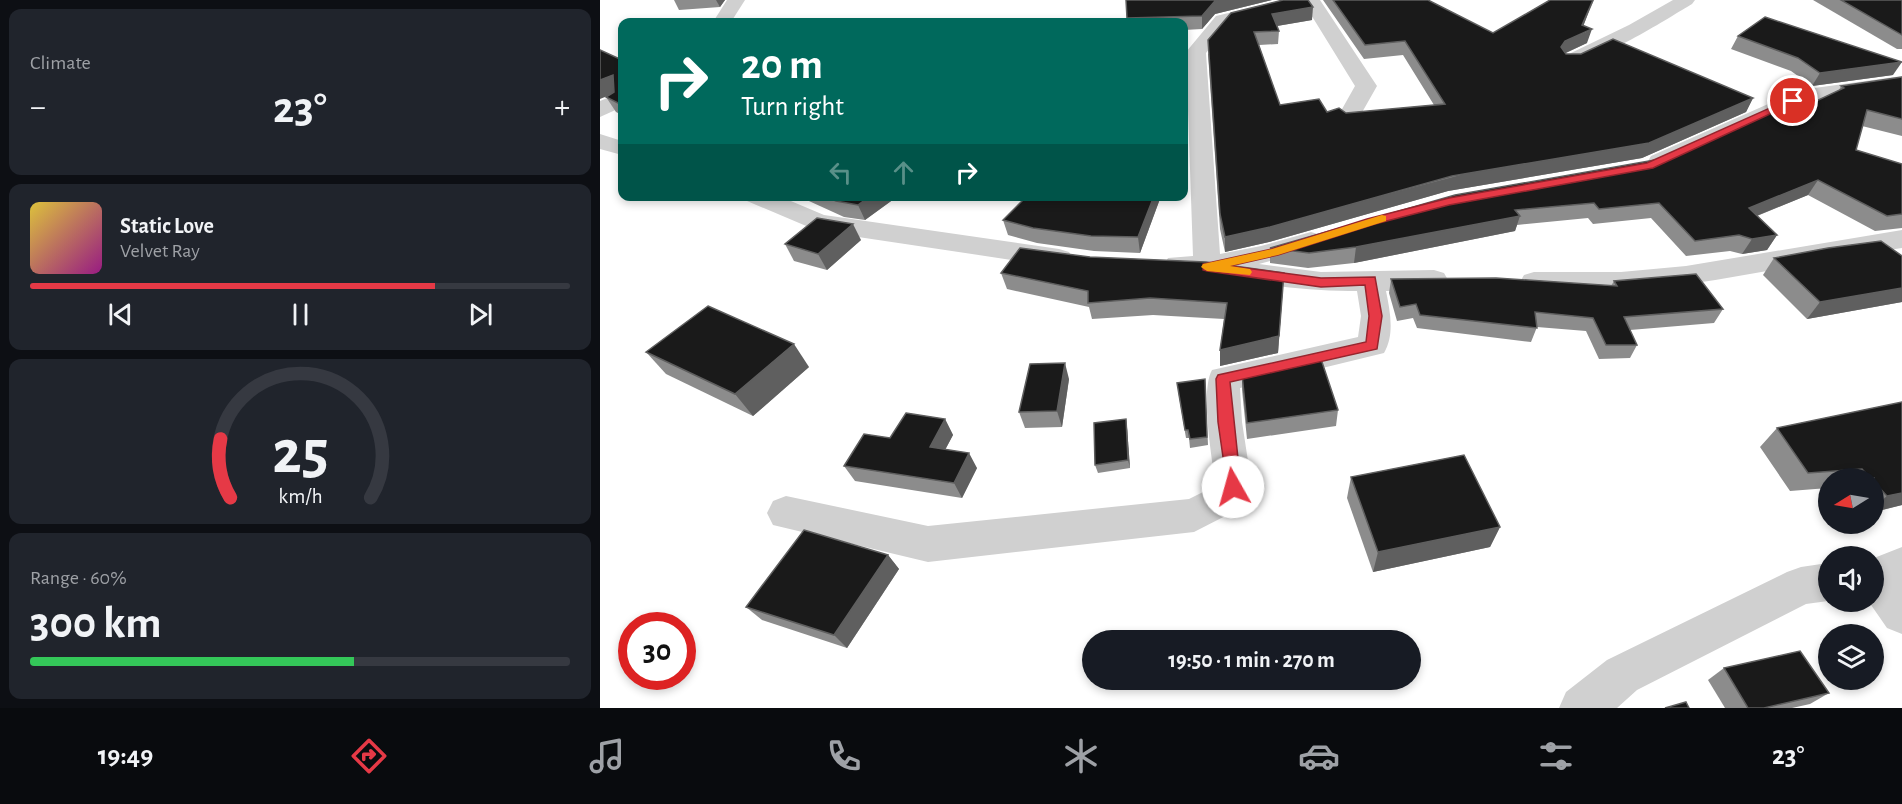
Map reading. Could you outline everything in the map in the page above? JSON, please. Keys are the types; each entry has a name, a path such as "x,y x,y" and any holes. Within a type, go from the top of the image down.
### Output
{"street":[{"path":"725,18 736,0"},
{"path":"1207,267 1196,52 1223,20 1304,0"},
{"path":"1311,0 1366,86 1348,118"},
{"path":"1569,61 1636,29 1686,0"},
{"path":"1638,168 1649,166 1808,95 1872,88 1902,82"},
{"path":"1872,88 1902,93"},
{"path":"600,110 618,101"},
{"path":"767,201 818,224 1082,260"},
{"path":"1207,267 1274,252 1336,234"},
{"path":"1513,281 1589,284 1708,273 1862,244 1902,239"},
{"path":"1150,264 1207,267 1321,282 1458,280"},
{"path":"786,513 928,544 1194,515 1224,499 1233,487 1225,422 1223,379 1373,345 1376,316 1370,280"},
{"path":"1884,573 1902,614"},
{"path":"1582,708 1622,675 1801,586 1818,583"}],"building":[{"path":"1126,0 1219,0 1215,1 1202,16 1127,18"},
{"path":"1283,0 1308,0 1313,7 1272,14 1279,31 1254,32 1280,105 1319,99 1327,112 1339,108 1346,113 1445,104 1405,41 1365,45 1333,0 1428,0 1493,33 1550,0 1593,0 1582,25 1592,29 1565,41 1561,47 1566,54 1581,54 1613,39 1753,98 1649,143 1452,176 1270,227 1225,237 1220,214 1208,40 1231,13"},
{"path":"1841,0 1902,0 1902,35"},
{"path":"1765,17 1902,62 1820,73 1798,58 1738,36"},
{"path":"600,50 618,58 618,103 606,97 614,92 613,75 600,80"},
{"path":"1902,77 1902,119 1867,110 1856,150 1902,164 1902,214 1887,216 1818,180 1749,208 1777,235 1752,239 1739,235 1695,241 1659,203 1599,209 1594,203 1515,210 1520,216 1356,247 1309,253 1270,248 1455,195 1666,158 1779,108 1791,113 1844,88 1841,86"},
{"path":"836,201 863,201 858,205"},
{"path":"1022,201 1152,201 1138,237 1091,236 1033,228 1003,220"},
{"path":"817,218 853,224 818,254 785,244"},
{"path":"1881,241 1902,256 1902,288 1820,302 1774,258 1828,248"},
{"path":"1020,248 1090,257 1206,262 1284,273 1279,336 1220,350 1227,303 1150,298 1088,303 1088,291 1001,273"},
{"path":"1696,274 1723,309 1624,317 1637,345 1606,345 1593,318 1535,312 1537,328 1420,315 1416,304 1400,307 1391,279 1496,278 1617,286 1614,281"},
{"path":"708,306 794,344 735,394 646,352"},
{"path":"1321,359 1338,410 1247,423 1242,374 1277,365"},
{"path":"1065,363 1057,411 1019,412 1030,364"},
{"path":"1205,379 1207,437 1190,439 1188,430 1185,430 1177,383"},
{"path":"1902,402 1902,493 1887,496 1884,493 1884,468 1818,468 1818,472 1808,473 1777,428"},
{"path":"906,413 945,419 930,447 969,453 954,483 844,466 864,434 890,438"},
{"path":"1126,419 1128,460 1095,465 1094,423"},
{"path":"1464,455 1500,527 1378,552 1351,477"},
{"path":"804,530 888,555 834,635 746,607"},
{"path":"1800,651 1818,677 1818,690 1827,690 1829,693 1764,708 1748,708 1724,668"},
{"path":"1686,702 1689,708 1665,708"}],"slow traffic":[{"path":"1246,272 1207,267 1274,252 1382,219"}],"route":[{"path":"1233,487 1225,422 1223,379 1373,345 1376,316 1370,280 1321,282 1207,267 1274,252 1449,201 1649,166 1793,101"}]}
